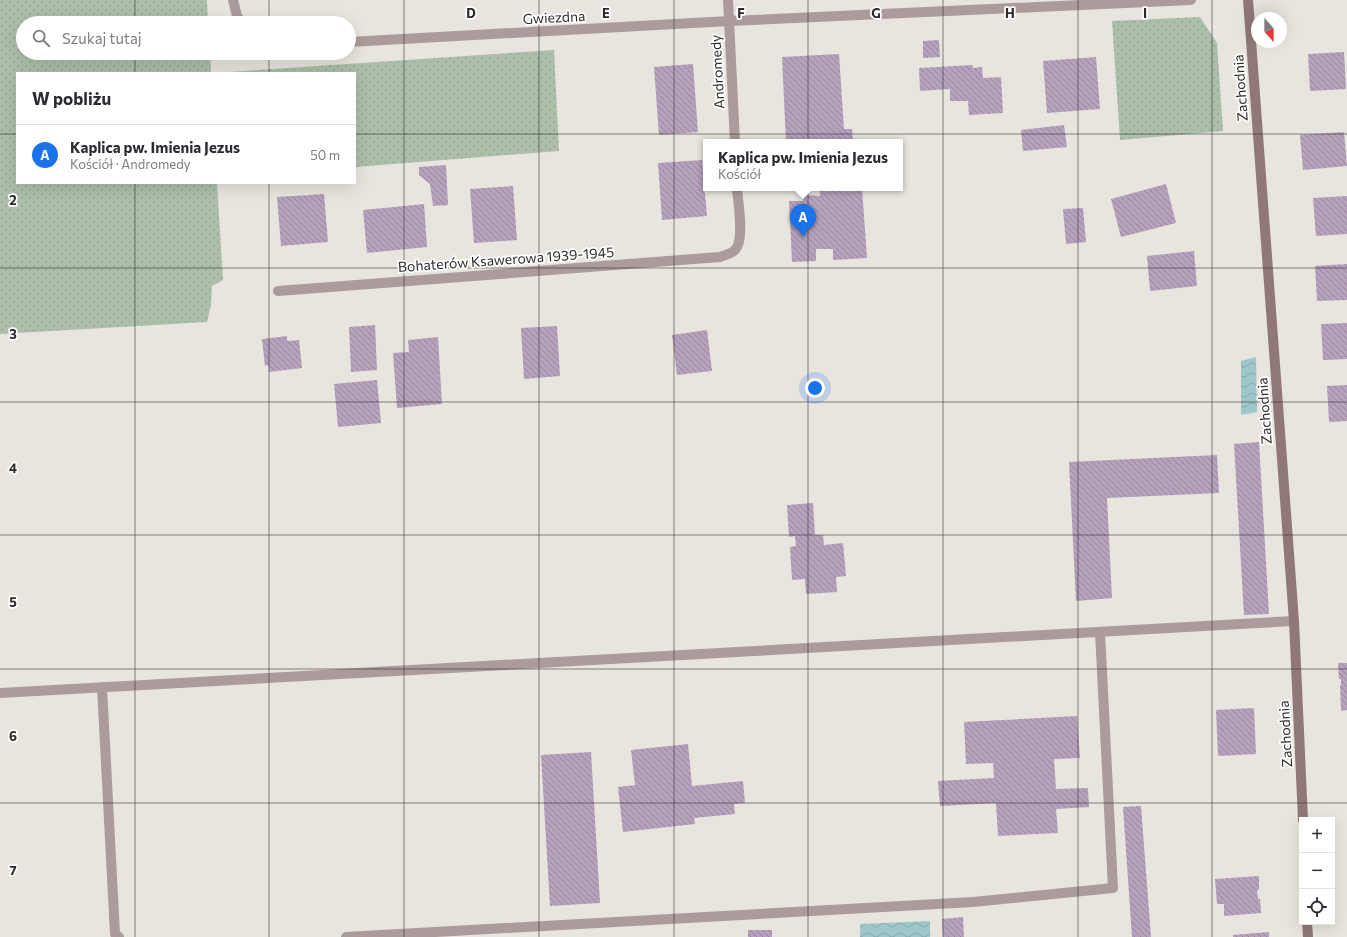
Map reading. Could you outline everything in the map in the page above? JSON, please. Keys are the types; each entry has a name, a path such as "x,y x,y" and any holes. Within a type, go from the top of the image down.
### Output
{"street":[{"path":"232,0 237,16"},
{"name":"Andromedy","path":"728,0 735,139"},
{"name":"Gwiezdna","path":"356,42 729,21 1191,0"},
{"name":"Zachodnia","path":"1248,0 1294,621 1303,817"},
{"name":"Bohaterów Ksawerowa 1939-1945","path":"278,290 720,257 735,250 738,244 740,235 738,191"},
{"path":"0,693 1294,621"},
{"path":"346,937 972,902 1113,888 1100,632"},
{"path":"102,687 115,934 119,937"},
{"path":"1307,925 1308,937"}],"green space":[{"path":"0,0 207,0 208,16 16,16 16,60 210,60 211,72 16,72 16,184 217,184 223,280 212,286 211,305 207,322 0,334"},
{"path":"1200,17 1217,43 1223,131 1120,140 1112,21"},
{"path":"554,50 559,151 356,167 356,72 229,72"}],"water":[{"path":"1256,357 1257,412 1241,415 1241,361"},
{"path":"930,921 930,937 860,937 860,924"}],"building":[{"path":"939,40 940,57 923,58 923,41"},
{"path":"1344,52 1346,89 1310,91 1308,54"},
{"path":"839,54 844,129 852,129 853,139 786,139 782,57"},
{"path":"1096,57 1100,109 1047,113 1043,61"},
{"path":"693,64 698,132 659,135 654,67"},
{"path":"972,65 973,68 982,67 983,78 1001,77 1003,113 969,115 968,101 950,101 950,89 920,91 919,68"},
{"path":"1064,125 1067,147 1023,151 1021,130"},
{"path":"1344,132 1347,166 1303,170 1300,135"},
{"path":"702,160 703,191 705,191 707,216 662,220 658,163"},
{"path":"446,165 448,205 433,206 430,184 419,175 419,167"},
{"path":"1166,184 1176,223 1121,237 1111,199"},
{"path":"513,186 517,240 474,243 470,189"},
{"path":"819,191 862,191 867,258 833,260 833,249 816,249 816,261 792,262 789,201 803,201 802,195 820,196"},
{"path":"324,194 328,242 281,246 277,197"},
{"path":"1347,196 1347,234 1316,236 1313,198"},
{"path":"424,204 427,247 367,253 363,210"},
{"path":"1083,208 1086,242 1066,244 1063,209"},
{"path":"1194,251 1197,286 1150,291 1147,256"},
{"path":"1347,264 1347,300 1317,301 1315,266"},
{"path":"1347,323 1347,359 1323,360 1321,324"},
{"path":"375,325 377,370 351,372 349,327"},
{"path":"557,326 560,376 524,379 521,328"},
{"path":"707,330 712,371 677,375 672,335"},
{"path":"287,336 287,341 299,340 302,368 269,372 268,365 265,366 262,339"},
{"path":"438,337 442,404 397,408 393,353 409,352 408,340"},
{"path":"377,380 381,423 338,427 334,384"},
{"path":"1347,385 1347,421 1329,422 1327,386"},
{"path":"1259,442 1269,614 1244,615 1234,444"},
{"path":"1217,455 1219,493 1107,498 1112,598 1076,601 1069,462"},
{"path":"813,503 815,535 823,535 824,545 843,543 846,576 836,577 837,592 806,594 805,579 792,580 790,547 796,546 795,536 789,537 787,505"},
{"path":"1338,663 1347,663 1347,710 1341,711 1341,679 1339,679"},
{"path":"1254,708 1256,754 1218,756 1216,710"},
{"path":"1077,716 1080,758 1054,759 1056,789 1088,788 1089,807 1056,809 1058,833 998,836 996,803 940,806 938,781 994,778 993,763 966,764 964,722"},
{"path":"688,744 692,786 743,781 745,803 734,804 735,814 694,818 695,824 623,832 618,787 635,785 631,750"},
{"path":"591,752 600,903 550,906 541,755"},
{"path":"1141,806 1151,937 1132,937 1123,807"},
{"path":"1259,876 1259,890 1257,890 1258,899 1260,899 1261,913 1224,916 1224,904 1217,904 1215,879"},
{"path":"963,917 964,937 943,937 942,919"},
{"path":"748,930 772,930 772,937 748,937"},
{"path":"1269,932 1269,937 1233,937 1233,935"}],"place":[{"name":"Kaplica pw. Imienia Jezus","path":"803,237"}]}
